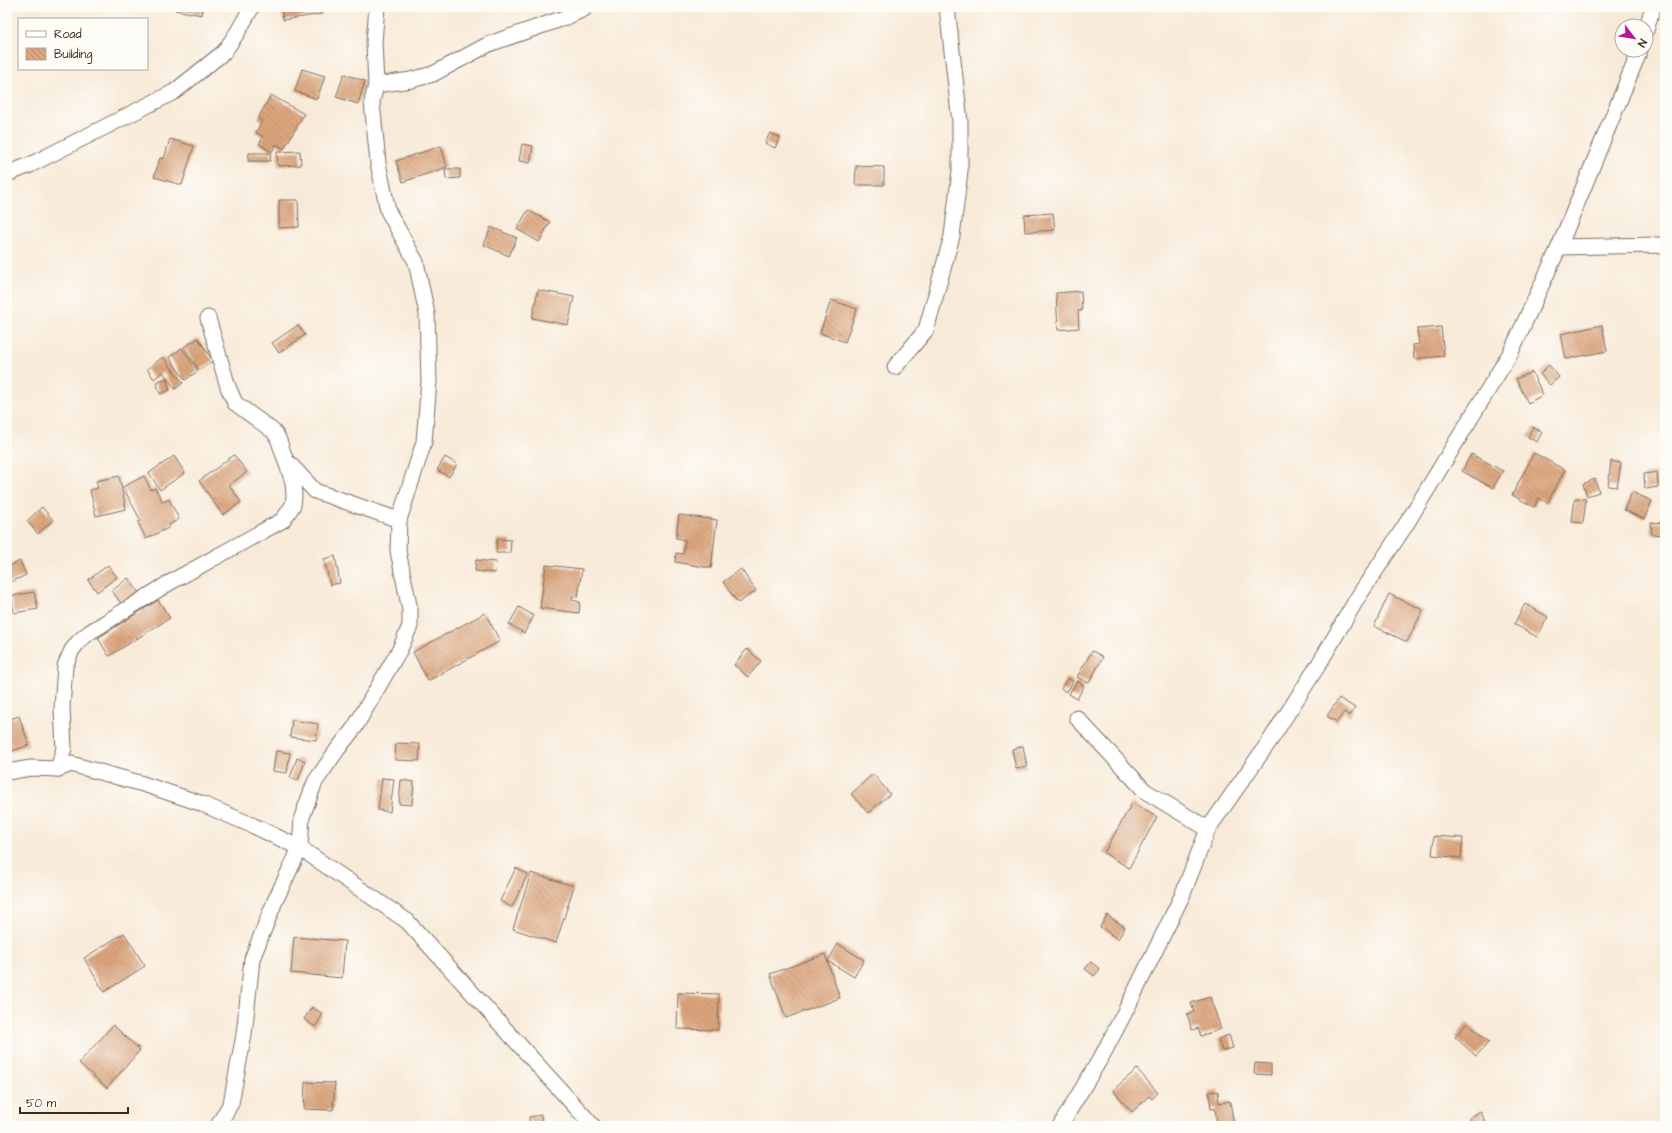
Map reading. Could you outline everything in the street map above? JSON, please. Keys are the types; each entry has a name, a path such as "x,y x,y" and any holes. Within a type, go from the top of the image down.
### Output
{"street":[{"path":"7,174 30,165 174,92 224,52 238,33 252,7"},
{"path":"218,1126 231,1103 244,1035 252,960 275,901 300,848 302,817 315,782 355,727 400,649 410,626 410,610 398,551 399,520 424,442 429,380 427,314 416,262 388,211 378,163 372,102 376,85 374,42 377,7"},
{"path":"895,367 926,330 952,236 960,170 960,122 947,7"},
{"path":"1650,18 1653,7"},
{"path":"376,85 410,80 433,74 489,44 564,18 584,9"},
{"path":"1060,1126 1103,1054 1132,999 1182,896 1208,829 1271,739 1319,664 1358,597 1462,435 1511,352 1559,247 1637,58"},
{"path":"1559,247 1658,245 1665,247"},
{"path":"58,769 64,748 62,708 65,666 75,645 90,632 170,584 283,520 293,505 293,482 278,438 273,431 235,403 228,387 208,318"},
{"path":"285,458 315,491 399,520"},
{"path":"1077,718 1144,791 1208,829"},
{"path":"7,772 31,768 58,769 71,764 144,784 200,803 300,848 408,921 593,1126"}],"building":[{"path":"175,7 203,7 202,15 175,10"},
{"path":"281,7 321,7 322,14 283,20"},
{"path":"302,69 325,76 317,99 295,91"},
{"path":"344,74 365,81 358,104 336,97"},
{"path":"271,95 304,114 284,149 276,144 272,152 259,144 263,137 256,132 262,121 258,118"},
{"path":"770,133 780,137 775,148 765,143"},
{"path":"170,139 194,146 182,185 154,177 160,158 164,159"},
{"path":"522,144 533,146 530,163 519,161"},
{"path":"441,146 447,167 403,182 396,161"},
{"path":"300,151 301,165 278,166 277,152"},
{"path":"249,153 271,153 270,161 248,161"},
{"path":"856,166 884,167 884,185 855,185"},
{"path":"445,169 460,169 460,178 446,179"},
{"path":"279,200 298,200 299,227 279,228"},
{"path":"528,210 550,222 539,242 517,229"},
{"path":"1053,213 1055,230 1025,232 1024,215"},
{"path":"491,227 517,238 509,256 484,245"},
{"path":"538,290 574,297 568,325 532,318"},
{"path":"1081,291 1082,311 1078,311 1079,328 1058,330 1056,293"},
{"path":"831,300 857,309 845,342 820,333"},
{"path":"298,325 305,335 279,353 272,343"},
{"path":"1602,325 1607,351 1566,359 1561,334"},
{"path":"1441,327 1444,356 1414,359 1413,345 1419,344 1417,329"},
{"path":"198,338 213,361 199,370 184,347"},
{"path":"182,348 198,371 185,380 169,357"},
{"path":"163,357 183,383 175,389 163,372 154,379 147,369"},
{"path":"1549,365 1559,377 1550,385 1540,374"},
{"path":"1532,372 1543,395 1528,403 1516,379"},
{"path":"166,378 170,390 160,394 156,382"},
{"path":"1533,427 1542,432 1537,442 1528,437"},
{"path":"1534,453 1565,470 1547,503 1539,498 1534,507 1512,495"},
{"path":"1471,454 1503,471 1493,488 1462,471"},
{"path":"234,455 247,472 229,485 241,502 223,515 199,481"},
{"path":"174,456 185,473 160,490 149,473"},
{"path":"445,457 457,464 449,477 437,470"},
{"path":"1611,461 1621,463 1617,487 1608,486"},
{"path":"1657,472 1658,487 1645,489 1644,474"},
{"path":"119,476 126,509 96,516 90,490 98,488 96,481"},
{"path":"144,476 151,490 155,488 163,502 169,499 179,519 169,525 170,527 146,539 138,522 141,521 123,487"},
{"path":"1595,479 1599,492 1587,496 1583,484"},
{"path":"1632,492 1652,501 1644,519 1624,510"},
{"path":"1575,498 1586,499 1583,523 1572,522"},
{"path":"42,507 53,520 38,534 27,521"},
{"path":"679,515 717,520 711,568 675,562 676,553 683,554 685,540 676,538"},
{"path":"1665,522 1665,534 1652,535 1651,523"},
{"path":"497,539 511,540 510,553 496,553"},
{"path":"335,556 340,583 330,585 324,559"},
{"path":"476,560 496,562 495,573 475,571"},
{"path":"20,561 26,575 7,584 7,567"},
{"path":"108,565 117,577 97,592 88,580"},
{"path":"546,565 582,569 578,597 572,596 572,600 580,602 579,613 540,608"},
{"path":"741,569 756,591 738,603 723,582"},
{"path":"128,578 140,594 123,606 112,591"},
{"path":"34,592 38,609 14,613 11,596"},
{"path":"1389,594 1423,610 1407,642 1374,626"},
{"path":"158,600 170,618 109,656 98,638"},
{"path":"1525,604 1548,617 1537,637 1514,624"},
{"path":"519,607 534,616 524,633 509,624"},
{"path":"485,613 500,641 428,681 413,652"},
{"path":"747,649 761,661 748,677 734,665"},
{"path":"1092,651 1103,657 1089,683 1077,677"},
{"path":"1067,678 1073,681 1067,692 1061,689"},
{"path":"1077,681 1084,686 1077,699 1069,694"},
{"path":"1339,698 1355,708 1350,716 1344,712 1337,722 1327,716"},
{"path":"19,716 29,745 7,753 7,720"},
{"path":"292,720 318,724 316,740 290,737"},
{"path":"396,743 420,744 419,761 395,760"},
{"path":"1023,746 1027,767 1016,769 1012,749"},
{"path":"276,751 290,753 287,773 273,771"},
{"path":"297,758 305,761 298,781 290,778"},
{"path":"873,774 890,794 868,813 851,794"},
{"path":"382,778 394,779 390,812 378,810"},
{"path":"401,780 414,782 412,805 399,804"},
{"path":"1132,803 1157,817 1129,868 1104,853"},
{"path":"1434,836 1463,838 1461,858 1432,855"},
{"path":"516,868 528,874 512,907 500,901"},
{"path":"531,873 574,886 556,943 513,929"},
{"path":"1107,915 1125,927 1118,939 1100,927"},
{"path":"124,933 145,966 104,992 84,958"},
{"path":"294,937 345,941 342,978 291,973"},
{"path":"838,944 864,960 854,977 828,961"},
{"path":"825,954 840,998 786,1018 770,974"},
{"path":"1091,962 1100,969 1094,976 1085,969"},
{"path":"678,993 719,994 718,1030 677,1029"},
{"path":"1210,997 1221,1029 1201,1036 1198,1028 1192,1030 1187,1014 1194,1012 1191,1003"},
{"path":"312,1007 323,1014 315,1027 304,1019"},
{"path":"1467,1023 1489,1042 1476,1056 1455,1037"},
{"path":"113,1025 140,1050 107,1088 79,1063"},
{"path":"1229,1035 1233,1048 1222,1051 1218,1039"},
{"path":"1255,1063 1271,1064 1271,1075 1254,1074"},
{"path":"1137,1069 1158,1093 1152,1099 1149,1096 1132,1112 1113,1090"},
{"path":"305,1082 335,1083 333,1110 304,1109"},
{"path":"1218,1091 1219,1103 1230,1101 1234,1126 1215,1126 1215,1122 1217,1122 1215,1108 1211,1109 1209,1092"},
{"path":"1480,1111 1488,1126 1474,1126 1470,1118"},
{"path":"541,1115 542,1126 530,1126 529,1117"}]}
